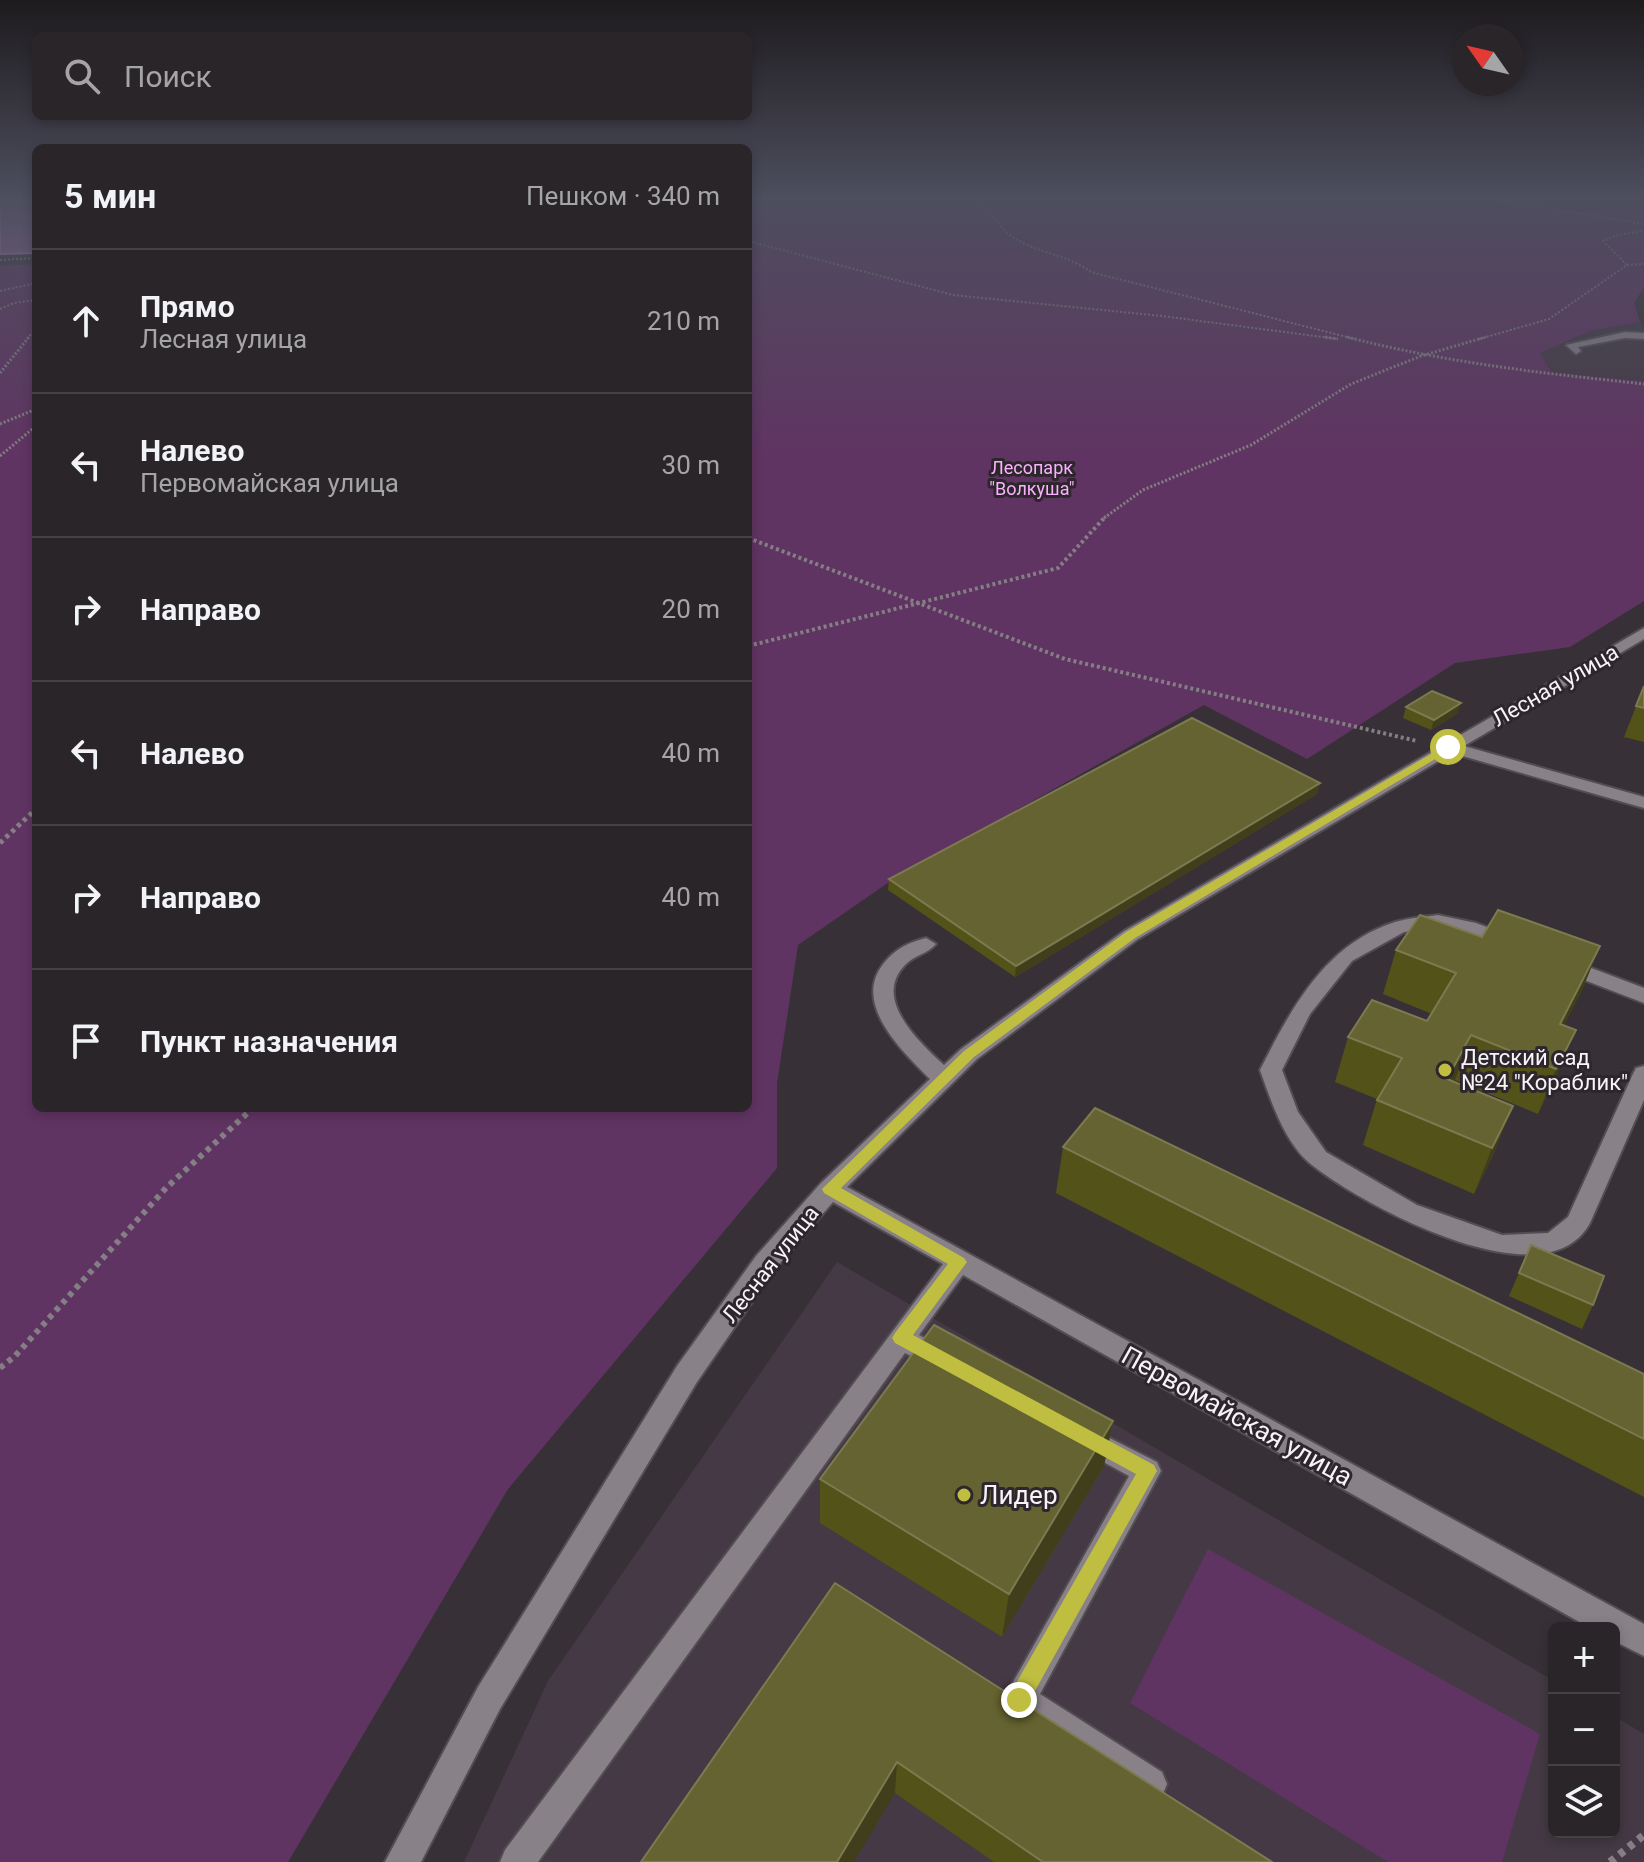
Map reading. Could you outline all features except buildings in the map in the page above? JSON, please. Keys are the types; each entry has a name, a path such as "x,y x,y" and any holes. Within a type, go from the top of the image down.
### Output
{"street":[{"path":"1576,351 1571,345 1625,335 1644,336"},
{"name":"Лесная улица","path":"402,1862 489,1698 687,1374 765,1263 830,1189 969,1054 1131,935 1644,633"},
{"path":"1448,747 1644,803"},
{"path":"1644,996 1469,927 1438,921 1399,927 1345,956 1301,1011 1271,1070 1287,1115 1318,1158 1408,1212 1501,1245 1553,1243 1578,1223 1644,1074"},
{"path":"926,944 898,958 883,978 883,1005 907,1041 943,1078"},
{"name":"Первомайская улица","path":"830,1189 1644,1641"},
{"path":"517,1862 959,1262"},
{"path":"901,1338 969,1375"},
{"path":"1065,1427 1147,1471 1019,1700 1178,1802"}],"path":[{"path":"0,291 32,284"},
{"path":"911,284 953,295 1162,316 1363,342"},
{"path":"1137,284 1421,356 1491,368 1644,384"},
{"path":"752,645 1058,568 1107,515 1143,490 1251,445 1351,384 1421,356 1549,319 1600,284"},
{"path":"0,309 32,301"},
{"path":"0,373 32,333"},
{"path":"0,424 32,411"},
{"path":"0,456 32,429"},
{"path":"752,539 1065,659 1418,741"},
{"path":"0,843 32,813"},
{"path":"0,1368 15,1356 166,1188 249,1112"},
{"path":"1610,1862 1644,1835"}],"shaded area":[{"path":"1640,322 1644,328 1644,381 1552,373 1539,352 1590,331"},
{"path":"837,1262 1548,1677 1548,1838 1620,1838 1620,1720 1644,1734 1644,1862 464,1862 548,1681"}],"green space":[{"name":"Лесопарк \"Волкуша\"","path":"0,284 32,284 32,1112 752,1112 752,284 1644,284 1634,303 1640,322 1590,331 1540,353 1552,373 1644,381 1644,601 1570,647 1455,663 1307,759 1204,705 895,878 798,945 777,1083 777,1168 508,1489 288,1862 0,1862"},
{"path":"1208,1549 1540,1734 1502,1862 1388,1862 1130,1703"}],"place":[{"name":"Детский сад №24 \"Кораблик\"","path":"1445,1070"},
{"name":"Лидер","path":"964,1495"}],"route":[{"path":"1019,1700 1147,1471 901,1338 959,1262 830,1189 969,1054 1131,935 1448,747"}]}
